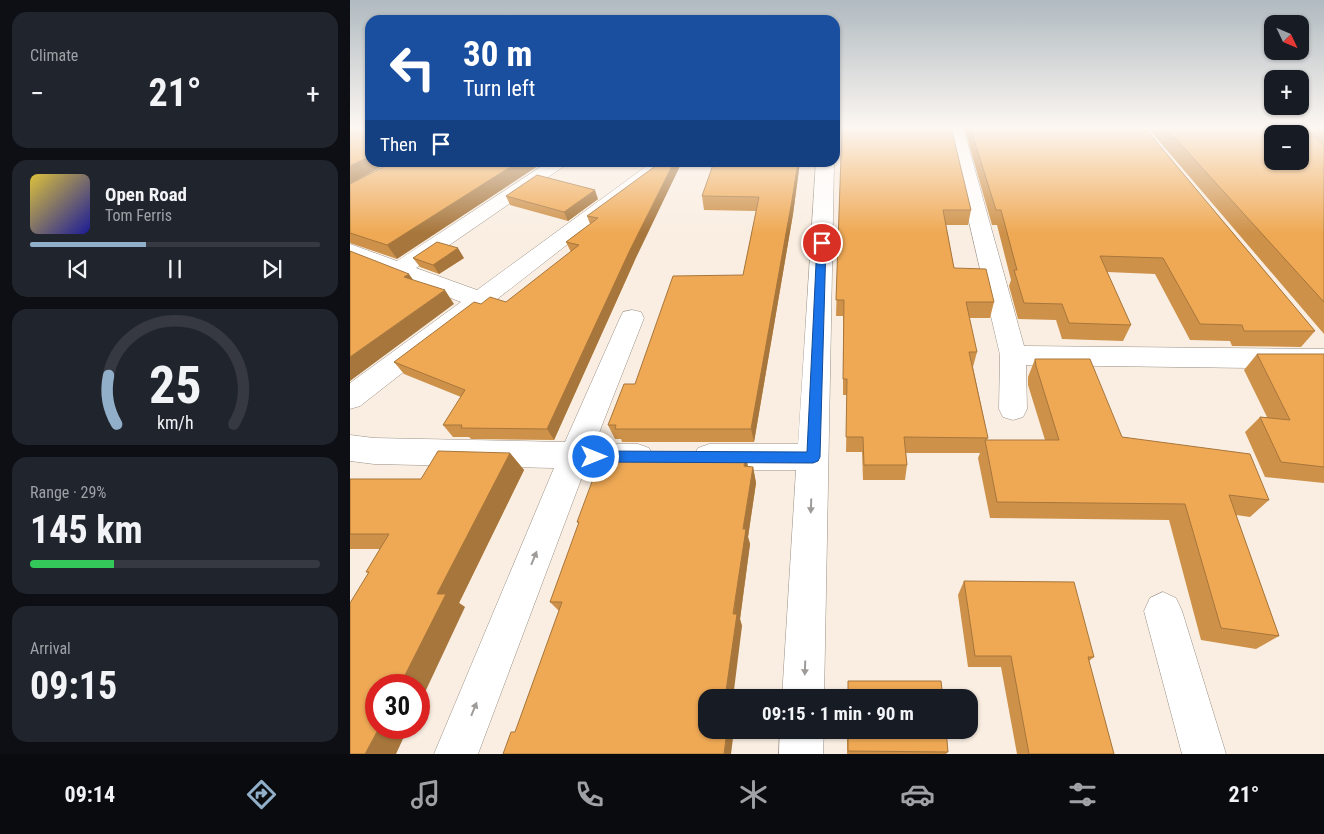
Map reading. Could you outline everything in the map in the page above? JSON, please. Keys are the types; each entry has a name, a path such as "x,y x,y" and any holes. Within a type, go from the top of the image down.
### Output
{"street":[{"path":"964,162 1013,355 1013,408"},
{"path":"400,269 553,167"},
{"path":"350,398 657,167"},
{"path":"804,689 825,167"},
{"path":"350,251 479,300"},
{"path":"456,754 574,457 632,318"},
{"path":"1013,355 1320,351"},
{"path":"350,448 374,451 574,457 813,457"},
{"path":"1163,610 1204,754"},
{"path":"801,754 802,739"}],"building":[{"path":"841,162 959,162 971,210 943,210 954,268 986,269 994,302 966,302 977,352 969,352 988,438 904,437 907,465 864,465 863,437 846,437 847,379 843,379 844,300 836,300"},
{"path":"981,162 1173,162 1315,331 1244,331 1242,325 1200,324 1163,258 1100,256 1131,325 1069,323 1062,304 1024,303 1014,270 1017,270 1001,210 996,210"},
{"path":"1197,162 1264,162 1264,170 1309,170 1309,162 1324,162 1324,302"},
{"path":"383,167 510,167 387,245 350,233 350,184"},
{"path":"654,167 672,167 630,250 547,429 461,428 462,425 443,425 465,390 394,362 474,302 481,304 490,297 506,302 579,245 566,242 598,218 587,216"},
{"path":"712,167 797,167 751,429 615,429 616,425 608,425 624,384 635,384 673,276 743,275 759,197 702,196"},
{"path":"537,175 595,190 564,212 506,196"},
{"path":"437,242 458,248 433,265 413,258"},
{"path":"350,251 409,274 404,277 445,290 350,357"},
{"path":"1257,354 1324,354 1324,467 1281,462 1260,417 1290,420"},
{"path":"1035,359 1090,359 1122,437 1250,454 1269,500 1229,495 1279,636 1221,628 1185,504 997,502 985,440 1059,440"},
{"path":"438,451 510,453 437,594 446,594 406,674 365,674 365,739 373,739 365,754 350,754 350,603 389,534 350,534 350,479 421,479"},
{"path":"602,455 746,455 744,466 753,467 743,529 746,529 733,614 737,614 726,689 698,689 698,739 726,739 724,754 503,754 511,732 515,732 562,602 550,602 579,522 577,522"},
{"path":"964,581 1074,582 1094,657 1088,657 1114,754 1029,754 1011,656 975,656"},
{"path":"848,681 941,681 942,689 848,689"},
{"path":"848,739 947,739 948,752 848,751"}],"route":[{"path":"594,457 813,457 822,243"}]}
